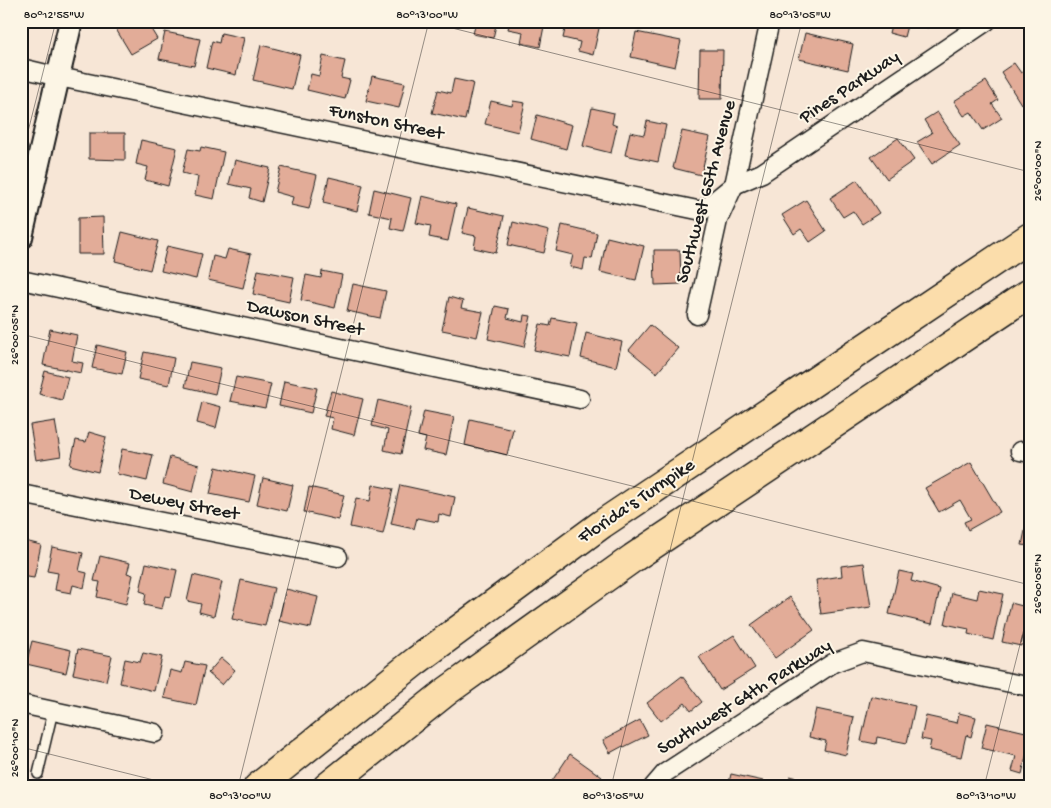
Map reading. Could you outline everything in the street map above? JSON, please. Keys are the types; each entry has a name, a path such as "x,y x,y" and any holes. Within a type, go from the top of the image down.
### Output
{"highway":[{"name":"Florida's Turnpike","path":"258,787 416,661 602,524 1030,237"},
{"path":"328,787 447,691 633,558 1030,293"}],"street":[{"path":"21,237 71,21"},
{"name":"Southwest 65th Avenue","path":"697,315 718,220 734,185 770,21"},
{"name":"Pines Parkway","path":"734,185 762,173 987,21"},
{"name":"Funston Street","path":"21,68 702,211 734,185"},
{"name":"Dawson Street","path":"21,280 580,399"},
{"name":"Dewey Street","path":"21,494 338,557"},
{"name":"Southwest 64th Parkway","path":"653,787 665,773 833,663 863,652 1030,687"},
{"path":"21,704 156,733"}],"lane":[{"path":"38,774 53,711"}],"building":[{"path":"111,21 146,21 157,39 131,54"},
{"path":"472,21 497,21 493,38 473,34 476,22"},
{"path":"510,21 545,21 540,47 521,43 523,32 508,29"},
{"path":"567,21 588,21 600,24 593,55 578,51 580,42 563,38"},
{"path":"892,21 930,21 928,28 908,22 904,37 889,33"},
{"path":"165,32 200,39 194,66 159,59"},
{"path":"636,32 681,41 675,67 631,57"},
{"path":"221,33 244,38 236,75 206,68 212,41 219,43"},
{"path":"805,33 853,44 848,70 799,59"},
{"path":"261,45 300,55 292,89 253,80"},
{"path":"700,50 723,50 722,99 699,99"},
{"path":"323,56 345,61 341,78 350,80 345,99 307,90 311,74 319,76"},
{"path":"1014,63 1021,73 1030,67 1030,99 1021,104 1001,72"},
{"path":"372,76 405,83 399,108 366,101"},
{"path":"454,79 473,83 465,120 432,113 438,90 451,93"},
{"path":"986,81 998,100 992,104 1002,118 983,130 971,112 964,116 954,101"},
{"path":"491,101 512,106 513,101 525,103 518,132 485,124"},
{"path":"592,108 614,113 612,124 617,126 611,153 583,146"},
{"path":"937,112 960,145 932,164 917,142 932,133 924,120"},
{"path":"537,115 572,125 566,149 531,139"},
{"path":"647,121 666,125 658,162 625,155 630,132 644,135"},
{"path":"682,131 710,137 701,175 673,168"},
{"path":"89,133 125,133 125,160 89,159"},
{"path":"898,138 914,160 887,179 871,157"},
{"path":"141,140 177,148 168,186 145,180 148,167 136,164"},
{"path":"201,147 224,152 214,199 195,195 198,177 182,173 188,149 200,151"},
{"path":"235,160 270,168 262,202 249,198 251,189 229,184"},
{"path":"281,167 317,175 309,209 291,205 293,197 275,192"},
{"path":"329,177 363,185 357,211 323,203"},
{"path":"857,180 879,213 862,224 853,211 843,217 830,198"},
{"path":"374,189 411,198 403,231 390,228 392,218 369,213"},
{"path":"422,196 456,204 448,241 429,237 431,226 416,223"},
{"path":"806,200 826,231 810,242 801,229 794,234 782,215"},
{"path":"468,208 504,216 496,253 474,248 476,236 462,233"},
{"path":"103,217 104,254 78,254 78,218"},
{"path":"513,222 549,231 544,253 508,245"},
{"path":"562,225 597,233 592,259 585,258 583,270 570,267 573,255 556,251"},
{"path":"122,232 158,241 150,270 115,261"},
{"path":"607,237 644,246 636,280 600,272"},
{"path":"167,246 202,254 196,279 161,271"},
{"path":"228,249 251,254 243,288 208,280 213,256 225,259"},
{"path":"654,250 680,250 681,284 655,285"},
{"path":"258,270 294,277 289,302 253,294"},
{"path":"322,271 342,275 335,308 301,300 306,275 321,278"},
{"path":"353,284 386,291 380,318 347,311"},
{"path":"449,297 463,301 461,308 483,312 477,337 442,330"},
{"path":"495,306 509,309 507,318 523,322 524,315 531,316 524,347 488,339"},
{"path":"552,318 577,323 570,357 534,350 540,324 550,326"},
{"path":"650,325 678,348 657,373 629,350"},
{"path":"50,329 77,335 72,361 83,363 81,373 43,365"},
{"path":"586,333 622,342 616,367 581,358"},
{"path":"97,345 127,352 122,374 92,368"},
{"path":"144,352 174,358 169,385 138,379"},
{"path":"190,362 221,368 215,394 185,387"},
{"path":"45,371 68,377 62,400 39,394"},
{"path":"236,377 271,384 265,408 230,401"},
{"path":"284,381 317,388 311,413 279,406"},
{"path":"331,391 363,399 354,435 331,429 333,418 324,416"},
{"path":"378,400 411,408 401,454 384,450 388,430 372,426"},
{"path":"202,402 221,407 216,428 197,423"},
{"path":"424,411 454,417 446,455 423,450 426,438 418,436"},
{"path":"470,419 513,429 507,455 465,445"},
{"path":"55,421 61,456 36,460 30,425"},
{"path":"89,432 106,437 98,472 70,465 76,440 86,442"},
{"path":"122,449 153,455 147,481 117,474"},
{"path":"170,457 199,465 193,492 163,484"},
{"path":"971,462 1000,512 968,530 964,522 971,519 960,500 939,512 925,488"},
{"path":"216,467 255,476 249,502 210,494"},
{"path":"263,478 293,485 287,511 257,504"},
{"path":"373,485 393,489 383,534 350,527 356,498 370,501"},
{"path":"400,485 455,497 451,517 439,514 438,522 417,518 414,529 391,524"},
{"path":"309,487 344,495 338,520 304,512"},
{"path":"1030,507 1030,546 1022,545"},
{"path":"21,540 41,545 34,578 21,576"},
{"path":"52,547 83,553 79,571 87,573 84,588 73,585 71,593 55,590 58,573 47,571"},
{"path":"100,556 130,563 127,573 133,575 126,604 97,597 100,582 94,581"},
{"path":"146,563 177,570 171,597 165,596 162,609 144,605 146,593 140,591"},
{"path":"864,563 871,607 821,614 816,580 842,576 841,566"},
{"path":"899,571 913,574 911,581 940,589 932,624 889,614"},
{"path":"193,575 222,582 214,616 199,612 201,604 187,601"},
{"path":"241,580 274,588 265,626 232,619"},
{"path":"286,589 318,597 311,628 279,621"},
{"path":"979,589 1003,594 993,640 968,634 969,629 945,624 952,593 977,599"},
{"path":"790,597 814,630 775,658 751,625"},
{"path":"1011,603 1030,608 1030,638 1023,637 1021,646 1002,642"},
{"path":"734,635 755,668 720,690 699,657"},
{"path":"32,641 71,650 66,673 26,664"},
{"path":"78,649 112,656 106,681 73,674"},
{"path":"143,653 162,657 154,691 120,683 125,659 140,662"},
{"path":"221,658 235,670 222,685 208,673"},
{"path":"185,662 205,666 196,705 164,698 170,670 182,673"},
{"path":"682,676 702,702 691,711 685,703 661,721 647,703"},
{"path":"871,696 915,706 907,743 877,737 876,744 861,741"},
{"path":"816,709 854,717 846,755 824,750 826,741 809,737"},
{"path":"959,713 976,717 971,737 966,735 961,757 929,750 931,741 921,739 926,716 957,723"},
{"path":"640,720 648,735 610,753 603,740"},
{"path":"987,723 1030,733 1022,774 1012,771 1016,756 981,748"},
{"path":"570,754 602,777 595,787 548,787"},
{"path":"731,774 777,784 777,787 728,787"},
{"path":"790,776 811,781 810,787 788,787"}]}
